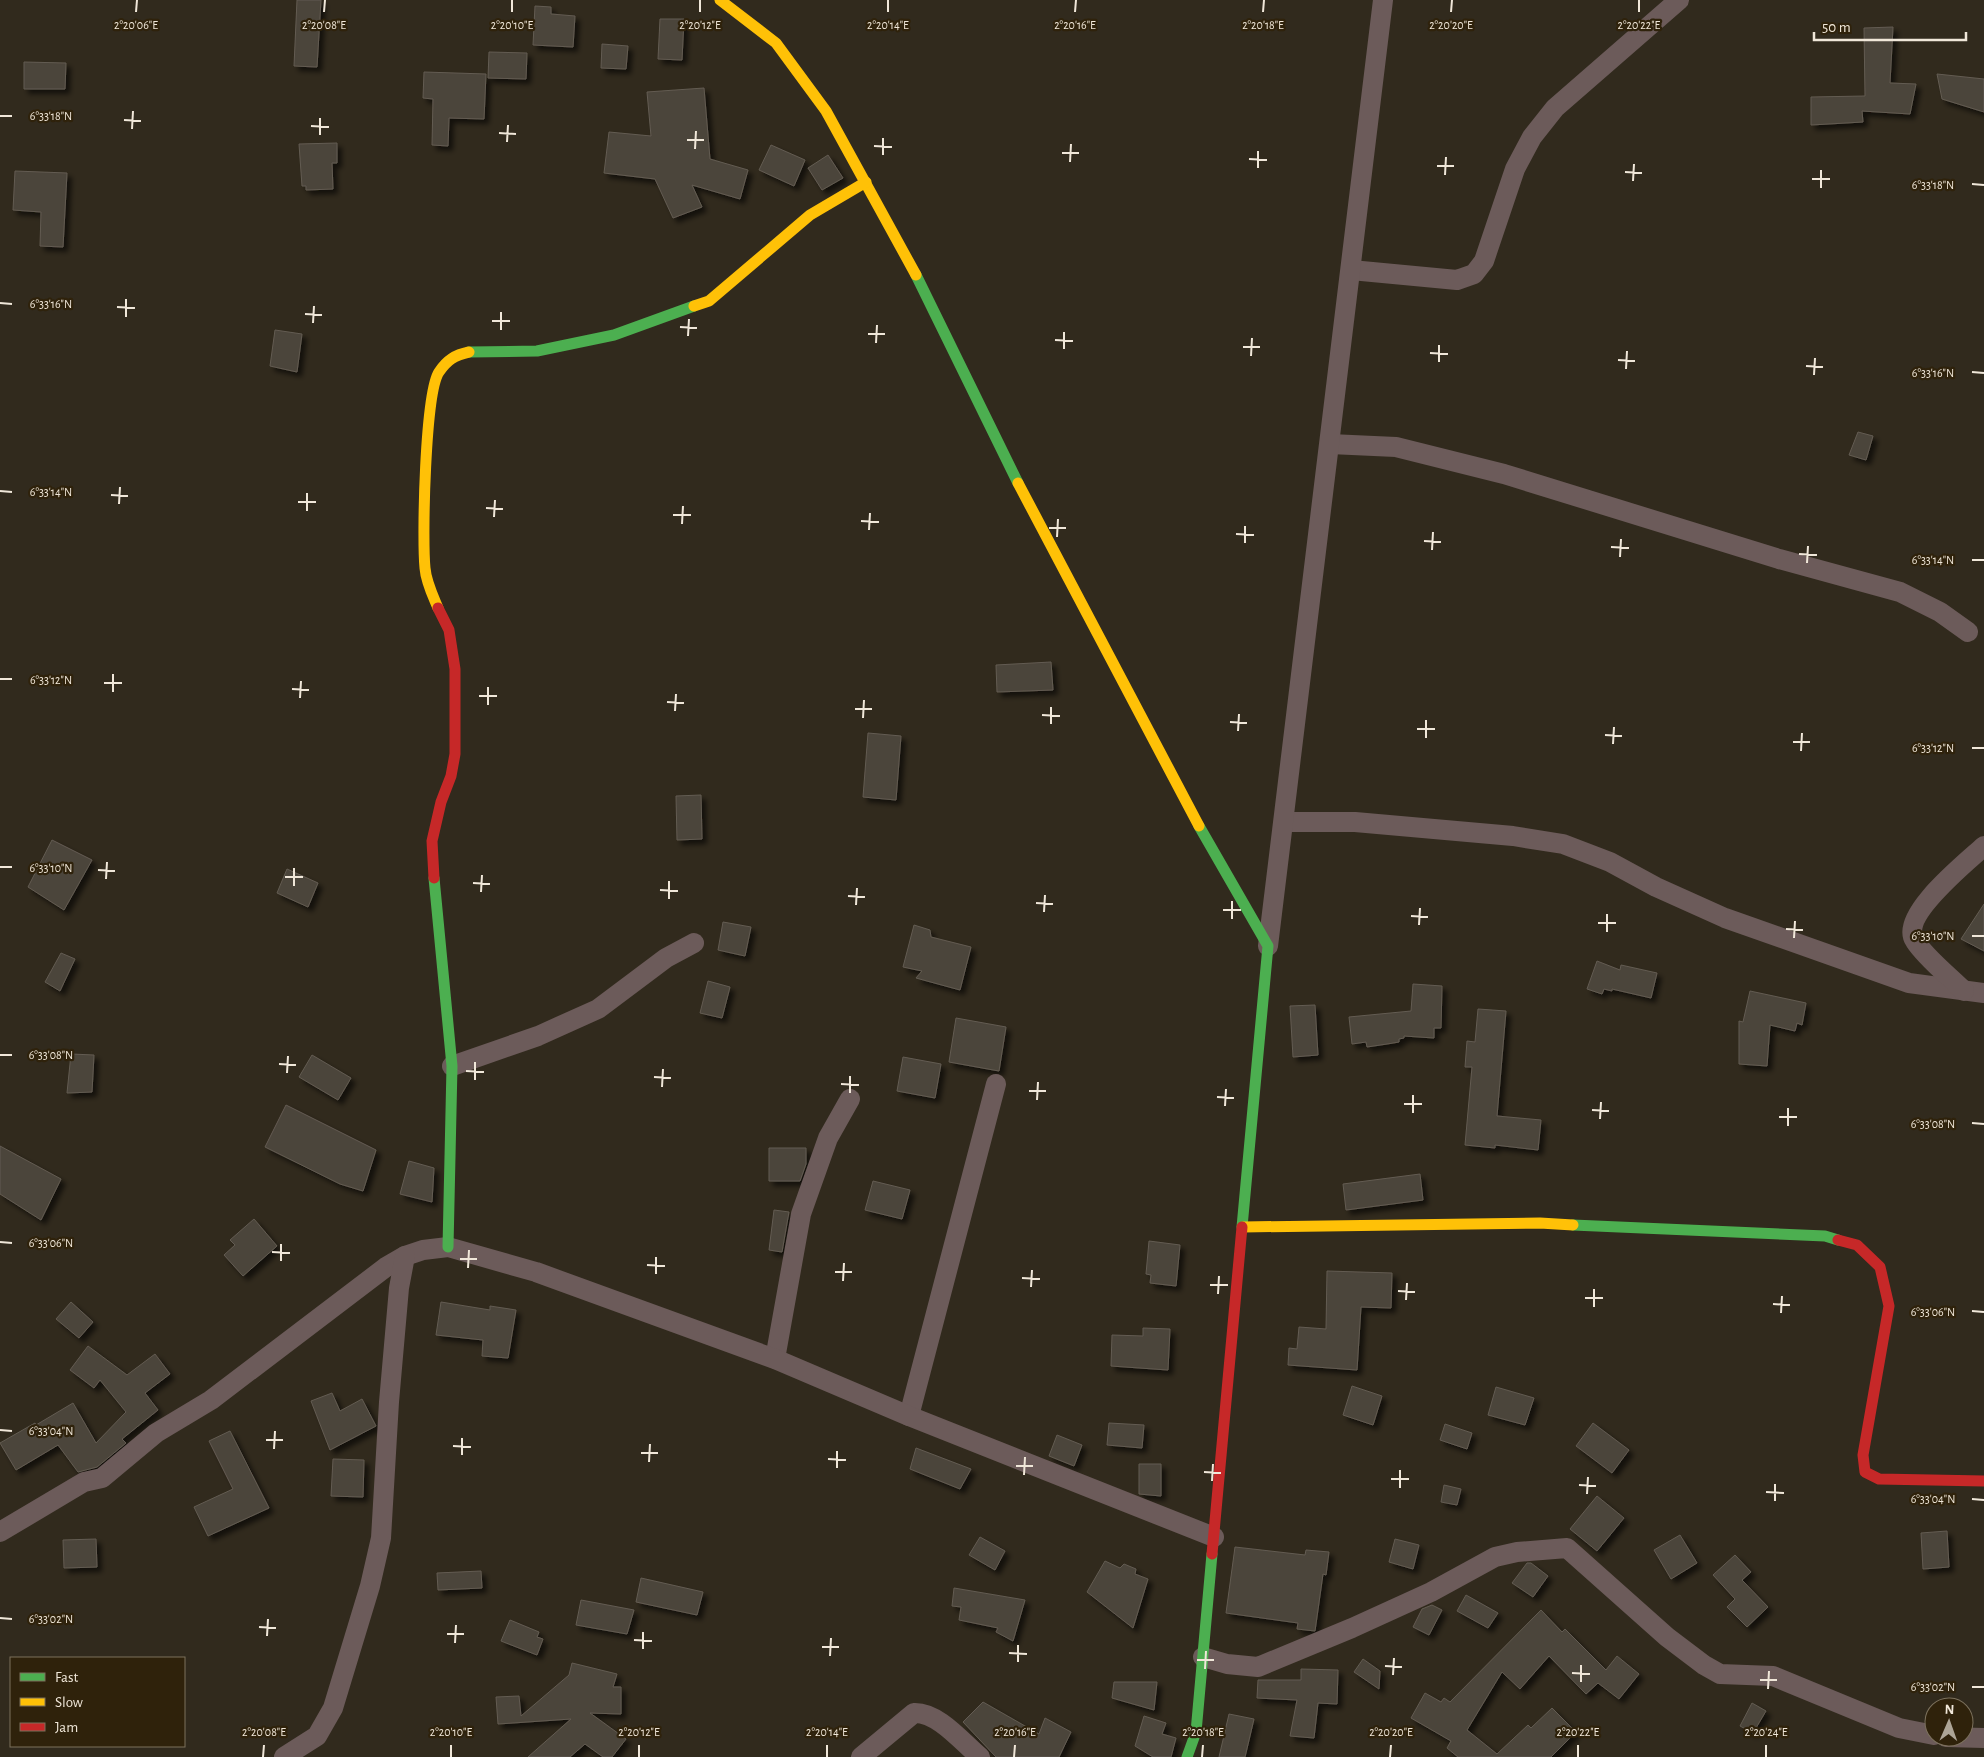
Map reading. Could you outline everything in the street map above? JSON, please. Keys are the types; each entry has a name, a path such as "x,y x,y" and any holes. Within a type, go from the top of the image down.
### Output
{"street":[{"path":"720,0 776,43 826,111 913,268 1032,511 1182,796 1268,946"},
{"path":"1187,1757 1196,1732 1268,946 1383,0"},
{"path":"1351,270 1457,280 1474,274 1484,261 1515,169 1532,137 1555,108 1679,0"},
{"path":"448,1247 452,1066 432,871 432,841 441,802 451,776 454,761 456,669 449,630 433,597 426,570 424,541 430,399 438,373 453,356 473,351 537,351 614,335 709,301 810,214 866,182"},
{"path":"1330,444 1396,447 1504,474 1779,559 1900,592 1940,612 1968,632"},
{"path":"1284,822 1355,822 1513,836 1563,844 1610,862 1656,887 1725,918 1909,983 1984,993"},
{"path":"1964,991 1913,940 1912,926 1917,914 1933,894 1984,846"},
{"path":"452,1066 538,1036 598,1009 666,958 694,943"},
{"path":"909,1416 996,1084"},
{"path":"775,1359 801,1214 828,1138 850,1099"},
{"path":"1243,1227 1540,1223 1825,1236 1857,1245 1880,1267 1889,1306 1863,1456 1865,1472 1879,1479 1984,1480"},
{"path":"0,1532 84,1482 102,1478 156,1433 210,1400 386,1267 404,1256 423,1250 448,1247 536,1272 775,1359 909,1416 1214,1537"},
{"path":"284,1757 317,1736 333,1708 370,1586 381,1538 389,1402 399,1288 404,1256"},
{"path":"1203,1657 1227,1664 1258,1667 1352,1628 1431,1592 1495,1557 1517,1552 1566,1548 1667,1637 1704,1665 1720,1674 1773,1676 1899,1728 1924,1732"},
{"path":"861,1757 914,1713 923,1713 936,1720 980,1757"}],"building":[{"path":"297,0 321,0 317,67 294,66"},
{"path":"535,6 551,7 551,14 575,16 573,47 533,45"},
{"path":"660,19 684,19 682,60 658,59"},
{"path":"1893,27 1890,83 1916,84 1910,114 1862,111 1863,122 1811,125 1811,97 1865,96 1864,28"},
{"path":"602,44 628,46 626,69 601,68"},
{"path":"489,52 527,53 526,79 488,78"},
{"path":"24,62 66,63 65,89 24,89"},
{"path":"424,72 486,74 484,119 449,118 448,146 432,145 433,99 423,98"},
{"path":"1937,74 1984,79 1984,112 1942,99"},
{"path":"704,88 710,159 748,170 740,199 692,185 702,207 673,218 655,179 604,173 609,132 651,136 647,92"},
{"path":"337,143 337,163 332,163 333,189 306,190 306,186 302,186 299,144"},
{"path":"771,145 805,160 794,186 759,170"},
{"path":"828,155 843,178 822,190 808,168"},
{"path":"15,171 67,173 63,247 40,246 41,212 13,210"},
{"path":"275,330 302,334 297,372 270,366"},
{"path":"1858,432 1873,436 1866,460 1849,455"},
{"path":"1051,662 1053,690 997,692 996,665"},
{"path":"868,733 901,736 896,800 863,797"},
{"path":"701,795 702,839 677,840 676,796"},
{"path":"52,840 92,860 64,910 28,887"},
{"path":"287,869 318,883 308,907 277,893"},
{"path":"1984,904 1984,951 1961,939"},
{"path":"723,922 751,927 745,956 718,950"},
{"path":"914,925 930,930 931,937 971,947 960,990 916,978 922,971 903,967"},
{"path":"61,953 75,959 60,991 45,982"},
{"path":"1597,961 1620,970 1621,965 1657,973 1651,998 1612,989 1612,991 1604,989 1602,994 1587,989"},
{"path":"708,981 730,987 722,1018 700,1013"},
{"path":"1413,984 1442,986 1441,1028 1434,1028 1434,1038 1404,1036 1404,1038 1399,1039 1399,1042 1387,1044 1367,1047 1366,1042 1352,1044 1349,1017 1411,1011"},
{"path":"1750,991 1806,1003 1802,1025 1797,1023 1795,1031 1770,1025 1767,1066 1739,1064 1739,1021 1743,1022"},
{"path":"1315,1005 1318,1055 1293,1057 1290,1006"},
{"path":"1478,1009 1506,1011 1497,1116 1541,1120 1538,1150 1495,1145 1495,1148 1465,1145 1472,1067 1465,1067 1467,1041 1475,1042"},
{"path":"956,1018 1006,1027 999,1071 949,1062"},
{"path":"71,1054 94,1055 92,1092 67,1093"},
{"path":"312,1055 351,1078 338,1100 299,1077"},
{"path":"903,1057 941,1064 935,1098 897,1091"},
{"path":"286,1105 376,1150 363,1191 340,1184 265,1147"},
{"path":"0,1146 61,1179 41,1220 0,1194"},
{"path":"769,1148 806,1148 806,1164 800,1181 769,1181"},
{"path":"409,1161 434,1168 432,1202 400,1194"},
{"path":"1420,1174 1423,1200 1346,1210 1343,1184"},
{"path":"873,1181 910,1190 902,1219 865,1210"},
{"path":"774,1210 789,1212 782,1252 769,1250"},
{"path":"254,1219 277,1246 243,1276 224,1255 235,1245 230,1240"},
{"path":"1149,1241 1180,1245 1176,1286 1150,1283 1151,1275 1146,1274"},
{"path":"1327,1271 1392,1273 1391,1308 1361,1307 1357,1370 1288,1365 1289,1348 1297,1349 1299,1327 1326,1329"},
{"path":"71,1302 93,1322 79,1338 56,1319"},
{"path":"441,1302 490,1310 490,1306 516,1310 508,1358 482,1356 483,1340 436,1335"},
{"path":"1143,1328 1170,1329 1168,1370 1111,1366 1112,1335 1143,1336"},
{"path":"88,1346 127,1375 155,1354 170,1374 145,1393 158,1410 122,1439 126,1443 97,1467 78,1472 58,1445 16,1470 0,1443 35,1423 36,1425 73,1403 96,1443 126,1412 100,1380 94,1388 70,1370"},
{"path":"1352,1386 1382,1396 1373,1425 1343,1415"},
{"path":"1496,1387 1534,1398 1525,1425 1488,1415"},
{"path":"332,1393 340,1411 362,1399 376,1426 330,1450 311,1401"},
{"path":"1109,1423 1144,1425 1142,1448 1107,1445"},
{"path":"1593,1423 1629,1450 1612,1473 1576,1446"},
{"path":"1445,1424 1472,1433 1467,1449 1440,1440"},
{"path":"230,1431 269,1508 208,1536 194,1507 233,1489 209,1441"},
{"path":"1057,1435 1082,1445 1074,1466 1049,1456"},
{"path":"916,1448 971,1469 960,1489 910,1469"},
{"path":"333,1459 364,1460 363,1497 331,1496"},
{"path":"1139,1464 1161,1464 1161,1496 1139,1494"},
{"path":"1444,1485 1461,1489 1457,1505 1441,1502"},
{"path":"1597,1496 1624,1518 1597,1551 1570,1529"},
{"path":"1947,1531 1949,1567 1923,1569 1921,1533"},
{"path":"1680,1535 1697,1563 1671,1579 1654,1550"},
{"path":"980,1537 1005,1551 995,1570 969,1555"},
{"path":"96,1539 97,1567 64,1568 63,1540"},
{"path":"1395,1539 1419,1545 1413,1569 1389,1562"},
{"path":"1235,1547 1305,1555 1306,1550 1329,1552 1326,1575 1323,1574 1315,1631 1297,1629 1298,1623 1226,1613"},
{"path":"1735,1555 1751,1572 1742,1580 1768,1607 1747,1627 1727,1607 1735,1599 1713,1575"},
{"path":"1105,1561 1120,1568 1124,1564 1136,1569 1135,1574 1148,1579 1133,1628 1087,1592"},
{"path":"1527,1563 1531,1563 1548,1576 1533,1597 1512,1583"},
{"path":"481,1571 482,1588 438,1590 437,1573"},
{"path":"641,1578 703,1592 697,1615 636,1602"},
{"path":"954,1588 1025,1600 1013,1641 996,1632 998,1628 959,1620 961,1607 952,1606"},
{"path":"1466,1595 1498,1613 1488,1628 1457,1611"},
{"path":"581,1600 634,1610 627,1634 576,1625"},
{"path":"1432,1605 1442,1610 1429,1635 1413,1627 1422,1609"},
{"path":"1541,1610 1562,1632 1565,1629 1606,1670 1617,1656 1639,1674 1619,1699 1598,1683 1586,1694 1549,1656 1520,1689 1502,1672 1467,1730 1497,1754 1528,1725 1531,1728 1552,1708 1576,1732 1551,1757 1458,1757 1447,1748 1451,1741 1411,1718 1425,1693 1441,1702 1444,1698 1450,1702"},
{"path":"510,1620 539,1632 537,1637 543,1639 537,1655 501,1641"},
{"path":"1363,1659 1380,1671 1379,1689 1354,1672"},
{"path":"572,1663 617,1674 613,1687 621,1687 621,1714 590,1713 626,1739 612,1757 603,1757 585,1744 570,1757 528,1757 571,1719 498,1724 496,1697 519,1696 521,1716 569,1675"},
{"path":"1301,1669 1338,1670 1337,1704 1318,1703 1314,1738 1290,1736 1297,1700 1257,1698 1258,1680 1301,1680"},
{"path":"1114,1682 1157,1682 1154,1710 1112,1698"},
{"path":"983,1702 1039,1734 1045,1718 1071,1732 1059,1757 996,1757 963,1722"},
{"path":"1752,1703 1766,1711 1753,1733 1740,1726"},
{"path":"1229,1714 1254,1719 1245,1757 1219,1757"},
{"path":"1144,1716 1166,1723 1162,1734 1176,1738 1171,1757 1153,1757 1135,1746"}],"traffic: fast":[{"path":"916,275 1018,483"},
{"path":"469,352 537,351 614,335 694,306"},
{"path":"1199,826 1268,946 1242,1227"},
{"path":"434,878 452,1066 448,1247"},
{"path":"1573,1225 1825,1236 1838,1240"},
{"path":"1187,1757 1196,1732 1212,1554"}],"traffic: slow":[{"path":"720,0 776,43 826,111 916,275"},
{"path":"694,306 709,301 810,215 866,182"},
{"path":"438,608 427,578 424,552 424,499 430,407 434,385 439,372 452,359 469,352"},
{"path":"1018,483 1199,826"},
{"path":"1243,1227 1540,1223 1573,1225"}],"traffic: jam":[{"path":"434,878 432,841 441,802 451,776 455,754 455,669 449,630 438,608"},
{"path":"1212,1554 1242,1227"},
{"path":"1838,1240 1857,1245 1880,1267 1889,1306 1863,1455 1865,1472 1879,1479 1984,1481"}]}
